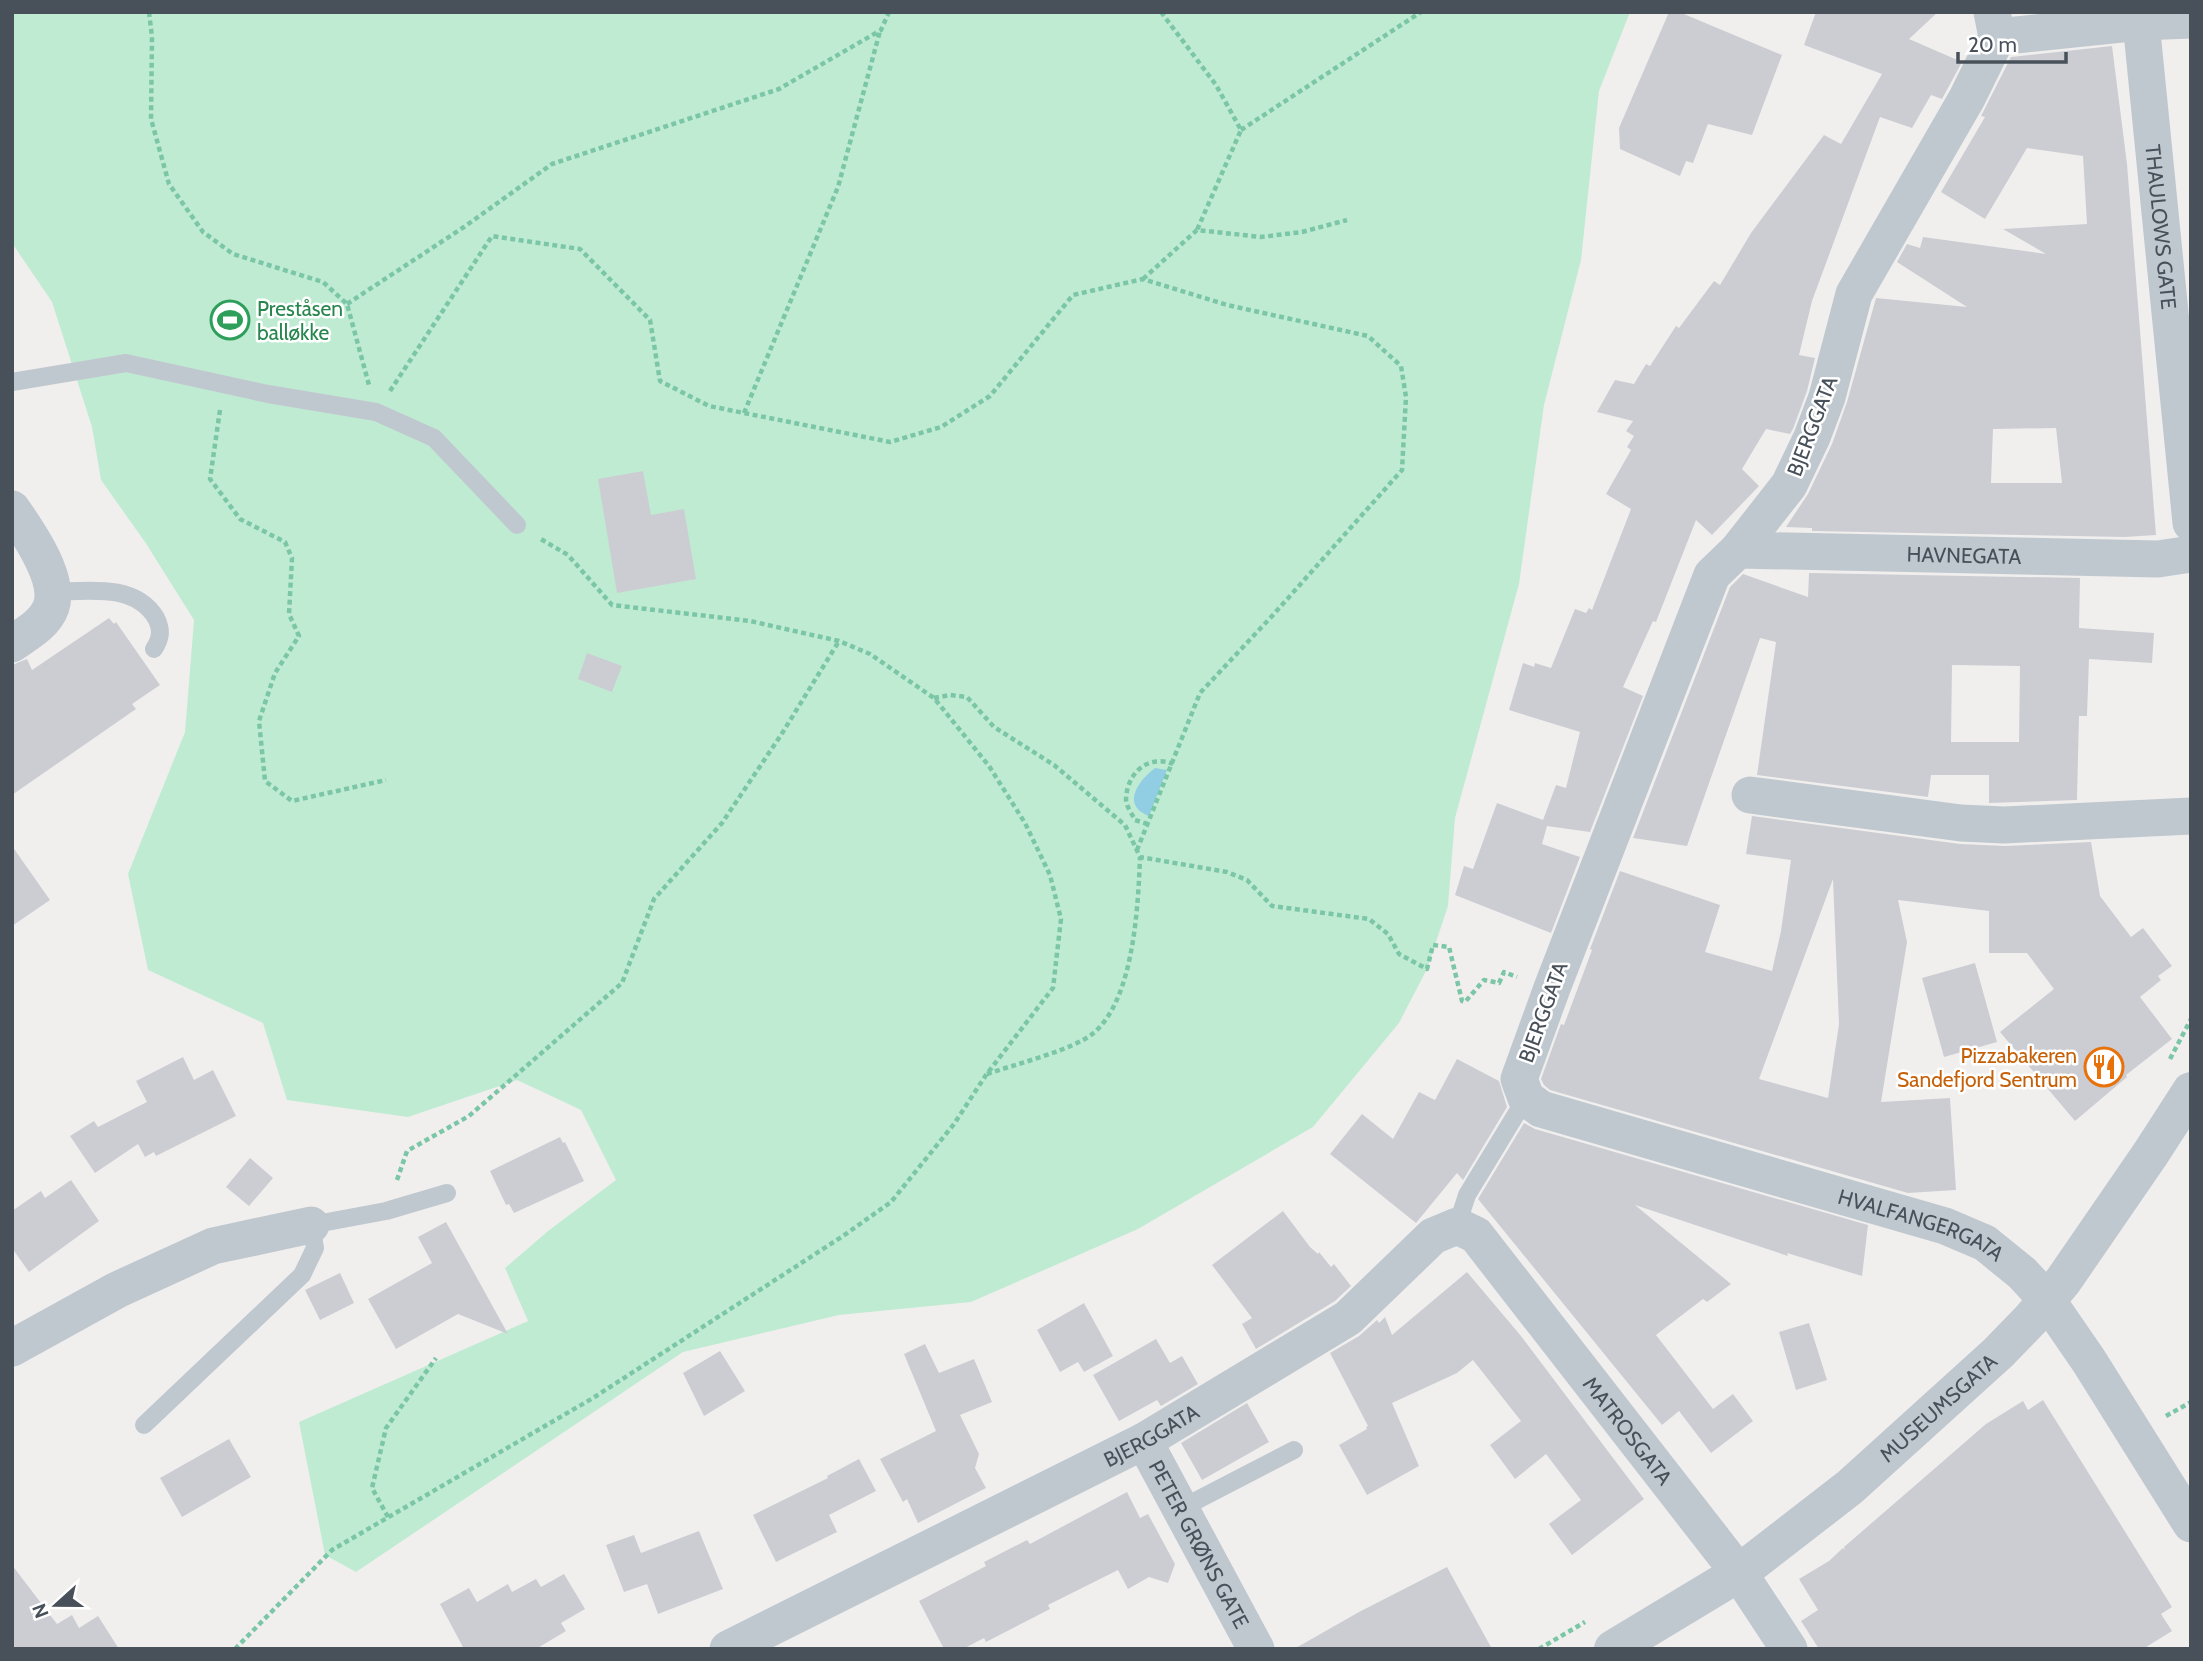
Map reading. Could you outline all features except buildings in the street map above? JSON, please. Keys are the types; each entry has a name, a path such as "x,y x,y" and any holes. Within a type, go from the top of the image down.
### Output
{"street":[{"path":"2141,22 2191,20"},
{"name":"BJERGGATA","path":"1526,1098 1519,1079 1712,575 1738,550 1789,485 1812,438 1827,397 1854,294 1967,98 1994,25 2141,22"},
{"name":"THAULOWS GATE","path":"2141,22 2191,523"},
{"path":"12,509 37,546 53,592 50,608 38,626 12,645"},
{"name":"HAVNEGATA","path":"1738,550 2158,559 2191,554"},
{"path":"1750,795 1961,823 2004,825 2191,816"},
{"name":"MUSEUMSGATA","path":"1613,1649 1739,1573 1850,1487 1998,1353 2047,1300 2151,1153 2191,1091"},
{"name":"HVALFANGERGATA","path":"1526,1098 1541,1109 1945,1226 1985,1243 2022,1273 2047,1300 2089,1361 2191,1524"},
{"path":"12,1348 117,1290 213,1246 311,1225"},
{"name":"BJERGGATA","path":"728,1649 1144,1441 1348,1318 1433,1236 1457,1226"},
{"name":"MATROSGATA","path":"1457,1226 1476,1235 1739,1573 1789,1649"},
{"name":"PETER GRØNS GATE","path":"1144,1441 1256,1649"}],"lane":[{"path":"12,382 127,363 376,412 434,438 517,525"},
{"path":"53,592 108,590 138,599 151,611 159,624 161,638 154,649"},
{"path":"1457,1226 1467,1195 1526,1098"},
{"path":"144,1425 302,1275 315,1248 311,1225 386,1210 447,1193"},
{"path":"1180,1509 1294,1450"}],"path":[{"path":"149,12 152,37 151,120 169,184 203,232 233,254 323,282 347,304 376,412"},
{"path":"744,413 838,187 881,30 889,12"},
{"path":"1161,12 1216,85 1241,130"},
{"path":"376,412 492,236 580,249 650,320 660,381 709,406 890,442 941,427 990,396 1073,295 1143,279 1197,230 1241,130 1422,12"},
{"path":"347,304 464,227 552,164 779,89 881,30"},
{"path":"1197,230 1261,237 1302,232 1347,220"},
{"path":"1137,850 1200,693 1402,470 1406,397 1401,366 1368,337 1227,305 1143,279"},
{"path":"223,384 211,479 240,519 285,542 292,558 289,614 299,636 275,673 259,721 265,781 292,801 386,780"},
{"path":"235,1649 332,1550 593,1398 891,1202 954,1124 986,1075 1053,988 1061,919 1050,875 1025,823 989,766 934,698 870,653 839,641 750,621 612,605 568,555 517,525"},
{"path":"386,1210 407,1151 470,1116 622,983 654,899 722,822 781,735 839,641"},
{"path":"934,698 950,695 967,697 994,727 1054,765 1125,825 1140,858 1137,922 1127,975 1106,1020 1085,1040 986,1075"},
{"path":"1148,824 1135,820 1126,801 1130,781 1143,766 1152,761 1162,760 1173,764"},
{"path":"1140,858 1227,872 1247,880 1272,906 1369,919 1388,934 1399,954 1427,969 1433,945 1449,947 1462,1001 1465,1002 1484,980 1499,983 1504,972 1552,988"},
{"path":"388,1517 372,1488 386,1428 436,1358"},
{"path":"2159,1420 2191,1402"}],"green space":[{"path":"12,12 1630,12 1599,91 1581,260 1544,405 1519,584 1455,818 1448,906 1427,969 1399,1023 1313,1127 1138,1229 971,1302 839,1315 683,1352 356,1572 325,1555 299,1422 528,1321 505,1268 548,1231 616,1180 581,1110 517,1080 408,1117 287,1100 263,1023 148,970 128,874 185,732 194,620 145,542 101,480 92,427 52,302 12,243"}],"water":[{"path":"1155,768 1167,770 1149,816 1135,806 1134,799 1138,786"}],"place":[{"name":"Preståsen balløkke","path":"230,320"},
{"name":"Pizzabakeren Sandefjord Sentrum","path":"2104,1067"}]}
